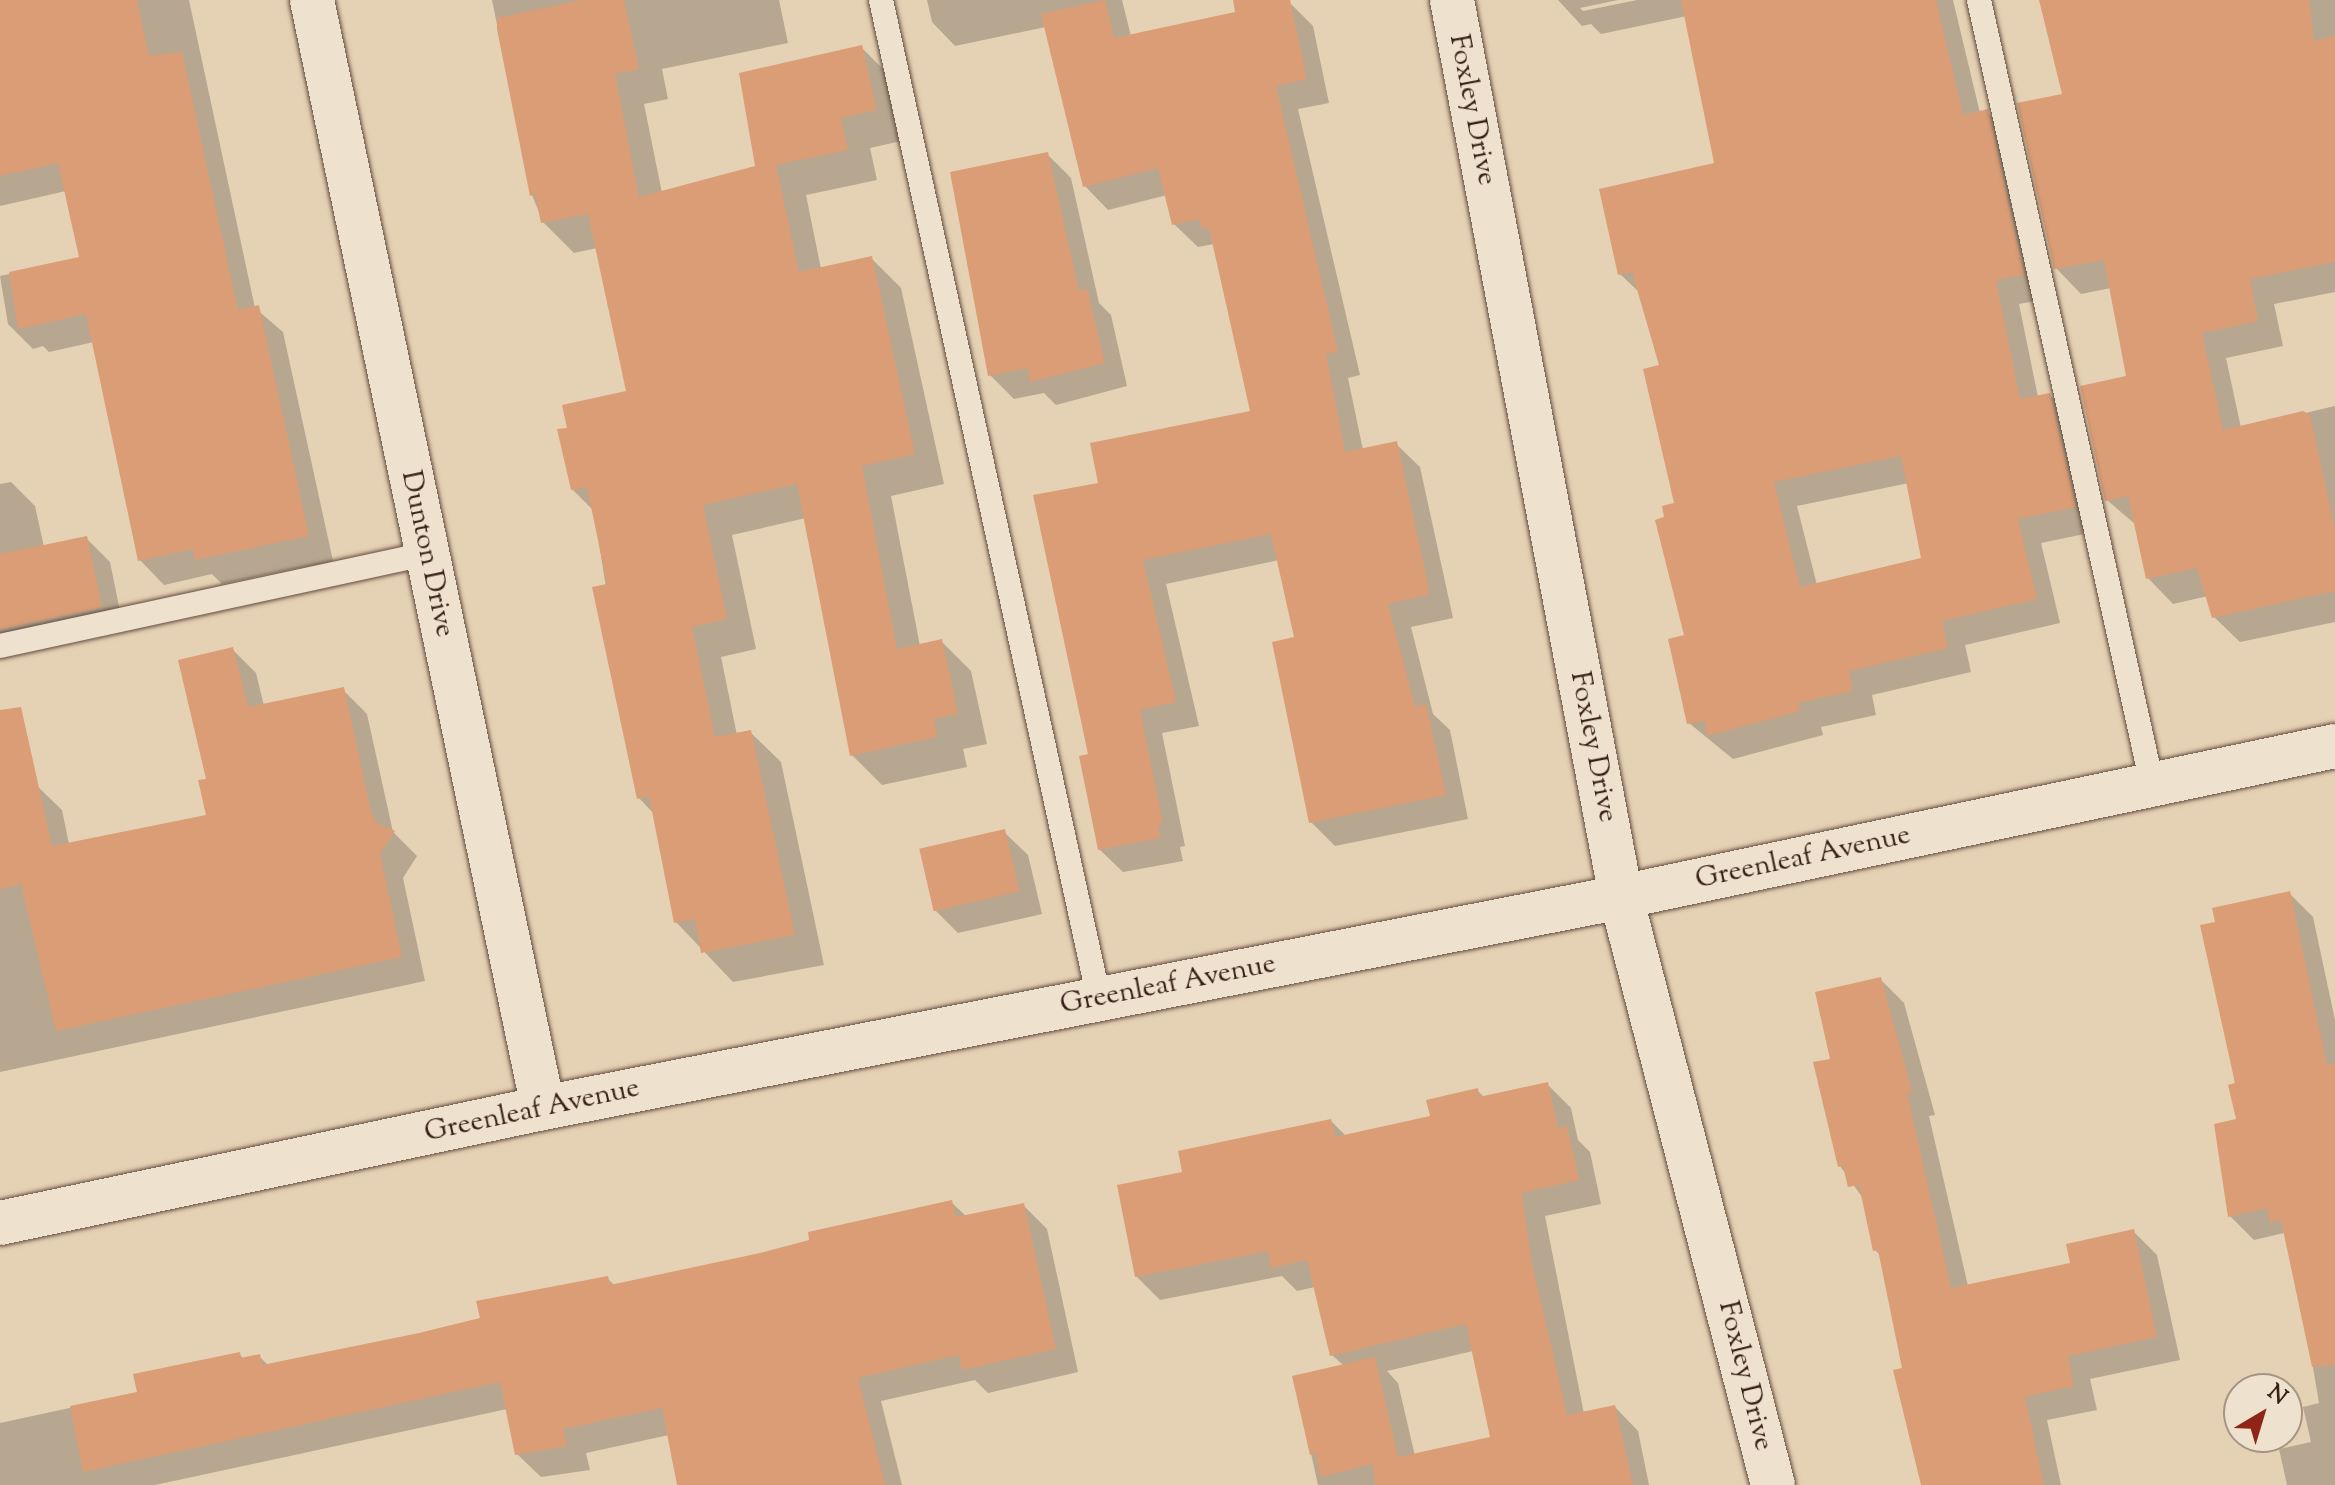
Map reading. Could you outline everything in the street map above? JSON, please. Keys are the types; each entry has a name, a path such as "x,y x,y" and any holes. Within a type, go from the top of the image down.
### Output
{"street":[{"name":"Dunton Drive","path":"312,0 543,1108"},
{"name":"Foxley Drive","path":"1452,0 1621,897 1773,1485"},
{"name":"Greenleaf Avenue","path":"0,1223 543,1108 1621,897 2335,746"}],"lane":[{"path":"881,0 1099,999"},
{"path":"1979,0 2152,784"},
{"path":"0,646 427,554"}],"building":[{"path":"0,0 137,0 149,56 182,52 238,310 259,305 309,536 195,560 193,549 138,561 86,314 18,329 9,272 79,257 58,163 0,176"},
{"path":"582,0 624,0 639,69 615,74 639,197 755,166 739,73 862,45 877,110 841,118 848,150 776,165 799,272 872,256 915,454 862,466 897,649 942,639 958,714 934,719 937,737 850,756 797,484 703,505 727,619 692,627 715,737 751,730 795,935 701,953 695,919 674,923 649,796 637,799 592,587 607,584 587,487 571,490 557,429 567,428 562,405 626,391 588,214 541,223 535,194 530,196 497,29 497,18"},
{"path":"1105,0 1114,38 1235,12 1233,0 1290,0 1307,79 1276,86 1338,352 1326,354 1345,452 1397,441 1430,594 1388,604 1415,707 1426,704 1446,795 1309,823 1272,642 1294,637 1271,534 1143,560 1176,702 1140,710 1163,823 1158,824 1160,838 1098,850 1079,756 1088,754 1033,495 1098,483 1090,443 1250,411 1209,228 1202,229 1199,219 1172,225 1158,168 1083,187 1041,14"},
{"path":"1681,0 1936,0 1963,115 1988,109 2024,275 1996,280 2020,399 2050,393 2076,507 2018,519 2037,599 1942,621 1948,648 1849,671 1853,691 1798,703 1800,711 1707,736 1705,721 1687,724 1668,639 1684,635 1655,520 1664,517 1662,506 1674,503 1643,369 1659,365 1632,272 1618,275 1599,189 1714,163","holes":["1901,456 1921,558 1800,587 1774,482"]},
{"path":"2039,0 2309,0 2314,41 2335,36 2335,262 2250,279 2258,321 2202,333 2223,430 2303,411 2310,415 2335,529 2335,591 2212,618 2197,568 2146,579 2128,496 2105,501 2080,386 2126,376 2104,260 2054,269 2017,103 2062,94"},
{"path":"1048,152 1079,291 1087,289 1105,363 1030,382 1027,368 988,376 950,172"},
{"path":"87,536 102,607 0,629 0,554"},
{"path":"233,647 248,707 344,687 371,812 377,823 395,831 380,854 402,957 56,1031 21,884 0,889 0,710 21,707 52,846 206,815 198,780 206,779 178,660"},
{"path":"1005,829 1019,891 934,911 919,849"},
{"path":"2290,891 2327,1065 2335,1064 2335,1365 2312,1367 2281,1220 2270,1223 2267,1208 2228,1217 2214,1124 2236,1119 2228,1085 2235,1083 2200,925 2215,922 2212,908"},
{"path":"1881,977 1912,1092 1907,1093 1951,1288 2070,1263 2066,1244 2134,1229 2157,1337 2068,1356 2074,1386 2025,1397 2044,1485 1921,1485 1893,1370 1902,1368 1878,1250 1873,1251 1859,1185 1848,1187 1843,1166 1838,1167 1813,1062 1830,1059 1815,992"},
{"path":"1548,1082 1558,1128 1567,1126 1579,1180 1522,1193 1531,1259 1567,1415 1615,1405 1633,1485 1375,1485 1373,1464 1320,1477 1316,1453 1310,1455 1292,1376 1375,1357 1398,1457 1490,1437 1466,1324 1330,1356 1307,1260 1271,1268 1268,1251 1135,1277 1117,1185 1182,1172 1178,1151 1331,1119 1335,1137 1430,1116 1426,1100 1478,1088 1479,1097"},
{"path":"952,1200 956,1217 1024,1203 1056,1349 962,1370 959,1355 858,1378 885,1485 677,1485 662,1408 563,1429 567,1446 515,1455 500,1382 83,1472 70,1406 137,1392 133,1374 240,1352 241,1358 260,1354 262,1365 419,1333 480,1318 476,1301 608,1276 610,1285 760,1253 809,1240 808,1232"}]}
